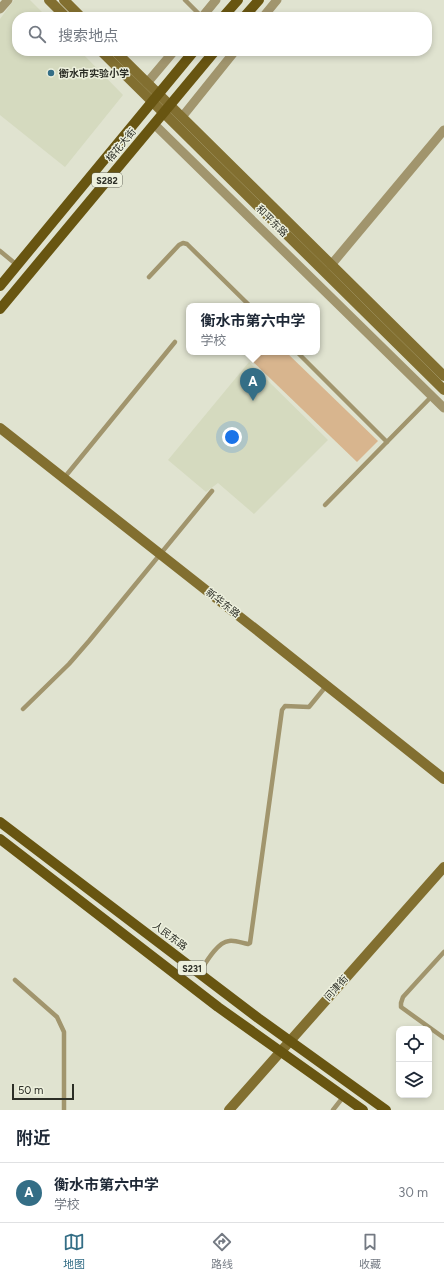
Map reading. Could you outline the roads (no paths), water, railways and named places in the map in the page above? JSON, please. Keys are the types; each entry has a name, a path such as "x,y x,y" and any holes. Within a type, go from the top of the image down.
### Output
{"main road":[{"path":"49,0 61,12"},
{"path":"64,0 76,12"},
{"path":"227,12 238,0"},
{"path":"248,12 259,0"},
{"name":"和平东路","path":"107,56 155,98 444,390"},
{"name":"和平东路","path":"120,56 147,83 155,98"},
{"name":"榕花大街","path":"0,286 190,56"},
{"name":"榕花大街","path":"0,309 211,56"},
{"name":"和平东路","path":"166,109 182,117 444,376"},
{"name":"新华东路","path":"0,428 444,779"},
{"name":"人民东路","path":"0,822 290,1041 386,1110"},
{"name":"S231","path":"0,839 218,1007 363,1110"},
{"name":"问津街","path":"229,1110 444,867"}],"street":[{"path":"0,9 8,0"},
{"path":"206,12 216,0"},
{"path":"267,12 277,0"},
{"path":"147,83 170,56"},
{"path":"182,117 231,56"},
{"path":"154,124 444,408"},
{"path":"331,265 444,130"}],"lane":[{"path":"185,0 197,12"},
{"path":"149,277 179,245 183,243 188,244 247,303"},
{"path":"0,251 17,265"},
{"path":"64,478 174,342"},
{"path":"300,355 387,442"},
{"path":"325,505 432,396"},
{"path":"23,709 69,664 212,491"},
{"path":"199,973 223,942 230,941 250,943 282,710 285,706 309,707 327,685"},
{"path":"444,952 403,997 401,1007 444,1038"},
{"path":"15,980 57,1017 64,1032 64,1110"},
{"path":"333,1110 344,1096"}],"place":[{"name":"衡水市实验小学","path":"51,73"},
{"name":"衡水市第六中学","path":"253,401"}]}
